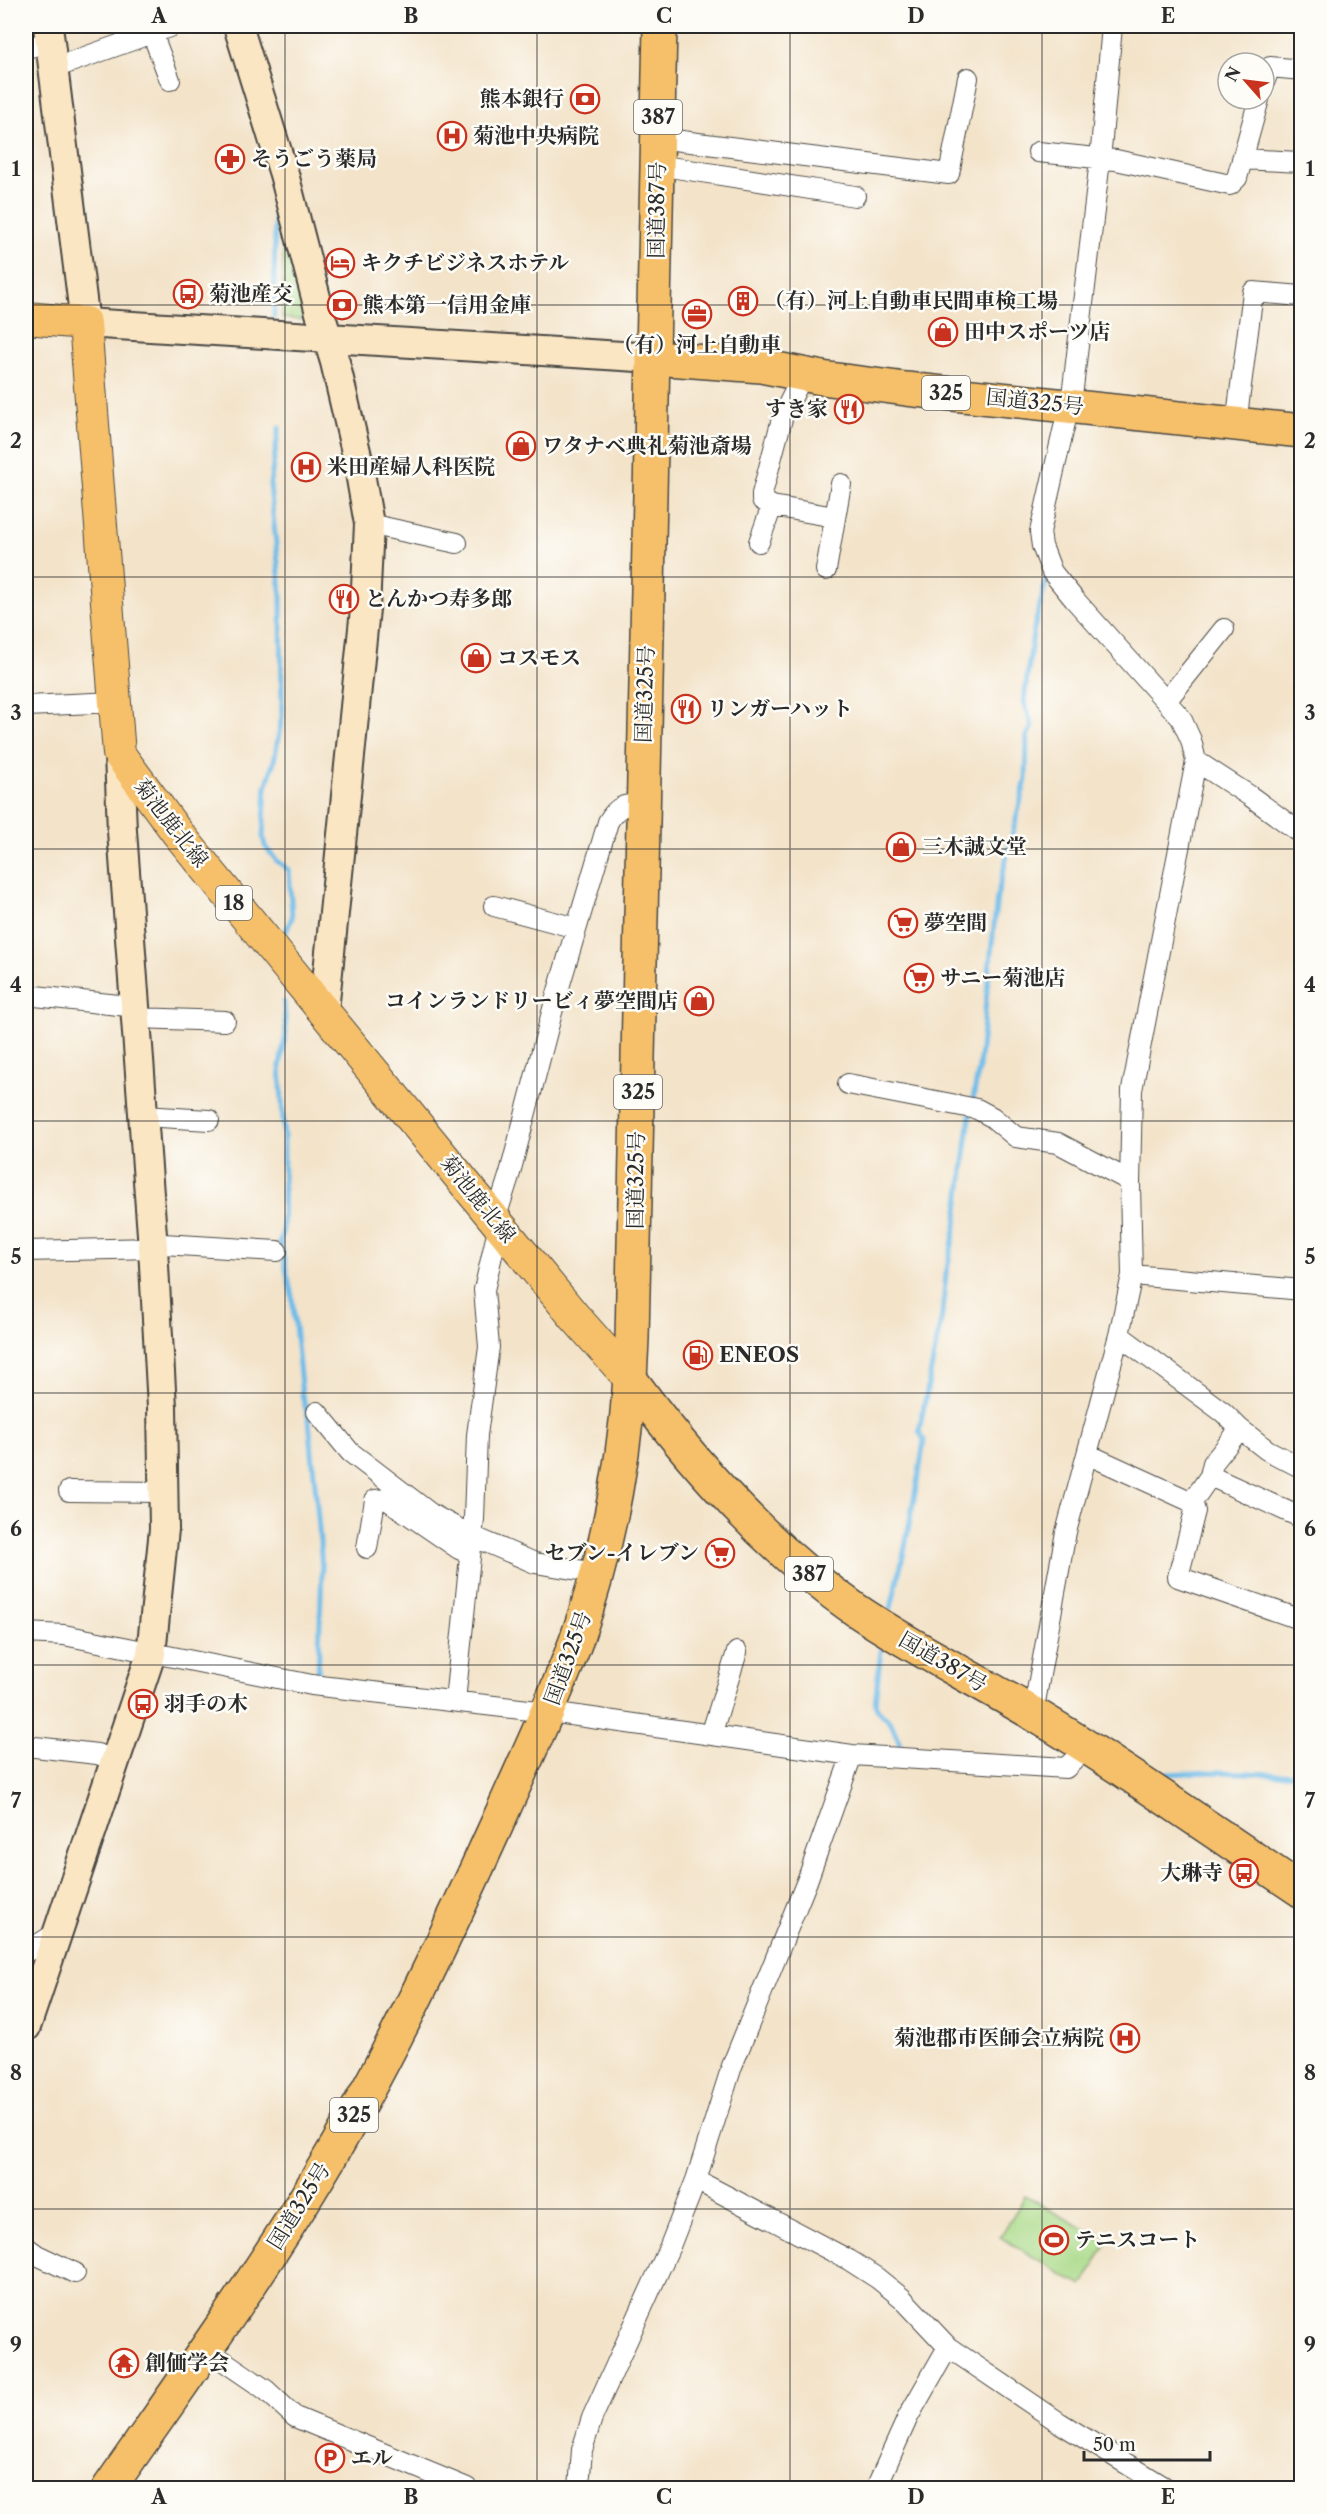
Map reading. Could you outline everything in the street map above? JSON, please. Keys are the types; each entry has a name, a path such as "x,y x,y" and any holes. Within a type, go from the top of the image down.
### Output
{"highway":[{"name":"国道387号","path":"654,358 660,26"},
{"name":"国道325号","path":"109,2488 206,2349 317,2179 388,2052 429,1972 548,1712 576,1640 597,1573 613,1503 631,1380 642,805 654,358 761,366 803,375 923,391 1302,431"},
{"name":"国道387号","path":"631,1380 734,1503 779,1548 825,1587 883,1628 1033,1713 1302,1891"}],"main road":[{"path":"26,318 85,323 119,754"},
{"name":"菊池鹿北線","path":"119,754 176,831 497,1222 631,1380"}],"street":[{"path":"172,26 152,33 45,46 85,323 654,358"},
{"path":"238,26 284,174 357,456 369,524 364,620 324,1011"},
{"path":"1033,1713 1066,1532 1119,1335 1132,1275 1130,1181 1132,1090 1196,760 1191,740 1181,718 1074,599 1053,572 1042,546 1040,532 1070,405 1100,159 1112,26"},
{"path":"152,33 170,80"},
{"path":"1276,68 1302,70"},
{"path":"658,151 949,174 968,78"},
{"path":"1038,152 1116,160 1230,185 1237,178 1256,111"},
{"path":"658,151 855,196"},
{"path":"1242,159 1299,162 1302,159"},
{"path":"1236,424 1253,292 1302,296"},
{"path":"803,375 783,415 762,500 772,506 835,517"},
{"path":"826,570 841,484"},
{"path":"759,542 772,506"},
{"path":"369,524 457,543"},
{"path":"1167,700 1224,629"},
{"path":"26,706 116,702"},
{"path":"26,2027 151,1654 164,1529 162,1407 153,1244 122,831 119,754"},
{"path":"1196,760 1301,832"},
{"path":"455,1701 471,1545 477,1435 489,1347 484,1290 497,1222 576,928 608,822 615,809 626,804 642,805"},
{"path":"494,906 576,928"},
{"path":"26,995 137,1013 225,1021"},
{"path":"848,1084 977,1109 992,1117 1016,1137 1058,1143 1090,1162 1130,1181"},
{"path":"144,1116 209,1120"},
{"path":"26,1248 26,1251 63,1251 164,1244 277,1251"},
{"path":"1132,1275 1302,1290"},
{"path":"1119,1335 1224,1413 1267,1450 1302,1468"},
{"path":"316,1412 350,1452 471,1545 535,1563 597,1573"},
{"path":"1192,1502 1210,1476 1213,1463 1240,1429"},
{"path":"1087,1454 1192,1502 1196,1511 1178,1577 1302,1620"},
{"path":"1210,1476 1302,1518"},
{"path":"69,1491 164,1492"},
{"path":"367,1548 375,1500 386,1499 459,1549 471,1545"},
{"path":"26,1633 64,1635 312,1685 548,1712 852,1755 1066,1768 1086,1748"},
{"path":"711,1735 737,1652"},
{"path":"26,1746 97,1754 116,1760"},
{"path":"579,2488 582,2450 592,2418 670,2246 696,2180 732,2066 807,1881 852,1755"},
{"path":"26,1952 58,1932"},
{"path":"696,2180 849,2260 877,2278 902,2298 948,2347 1060,2423 1166,2488"},
{"path":"26,2247 37,2255 75,2273"},
{"path":"876,2488 908,2417 948,2347"},
{"path":"206,2349 266,2390 295,2417 467,2488"}],"green space":[{"path":"283,243 289,244 305,313 301,320 282,318"},
{"name":"テニスコート","path":"1025,2196 1108,2242 1082,2286 1000,2237"}],"waterway":[{"path":"274,317 275,213"},
{"path":"279,428 270,485 281,593 282,717 274,761 266,787 263,837 265,846 276,860 289,870 292,917 283,940"},
{"path":"973,1099 979,1067 997,897 1026,779 1027,736 1032,727 1024,701 1033,633 1047,577"},
{"path":"284,1002 286,1034 280,1065 284,1139 283,1230 280,1242 292,1296 302,1395 309,1420 319,1528 322,1570 318,1676 313,1675"},
{"path":"891,1608 921,1461 924,1440 919,1431 942,1315 970,1115"},
{"path":"881,1650 875,1703 878,1710 891,1723 900,1744"},
{"path":"1163,1774 1216,1772 1302,1775"}],"place":[{"name":"熊本銀行","path":"585,99"},
{"name":"菊池中央病院","path":"452,136"},
{"name":"そうごう薬局","path":"230,159"},
{"name":"キクチビジネスホテル","path":"340,263"},
{"name":"菊池産交","path":"188,294"},
{"name":"（有）河上自動車民間車検工場","path":"743,301"},
{"name":"熊本第一信用金庫","path":"342,305"},
{"name":"（有）河上自動車","path":"697,314"},
{"name":"田中スポーツ店","path":"943,332"},
{"name":"すき家","path":"849,409"},
{"name":"ワタナベ典礼菊池斎場","path":"521,446"},
{"name":"米田産婦人科医院","path":"306,467"},
{"name":"とんかつ寿多郎","path":"344,599"},
{"name":"コスモス","path":"476,658"},
{"name":"リンガーハット","path":"686,709"},
{"name":"三木誠文堂","path":"901,847"},
{"name":"夢空間","path":"903,923"},
{"name":"サニー菊池店","path":"919,978"},
{"name":"コインランドリービィ夢空間店","path":"699,1001"},
{"name":"ENEOS","path":"698,1355"},
{"name":"セブン-イレブン","path":"720,1553"},
{"name":"羽手の木","path":"143,1704"},
{"name":"大琳寺","path":"1244,1873"},
{"name":"菊池郡市医師会立病院","path":"1125,2038"},
{"name":"テニスコート","path":"1054,2240"},
{"name":"創価学会","path":"124,2363"},
{"name":"エル","path":"330,2458"}]}
